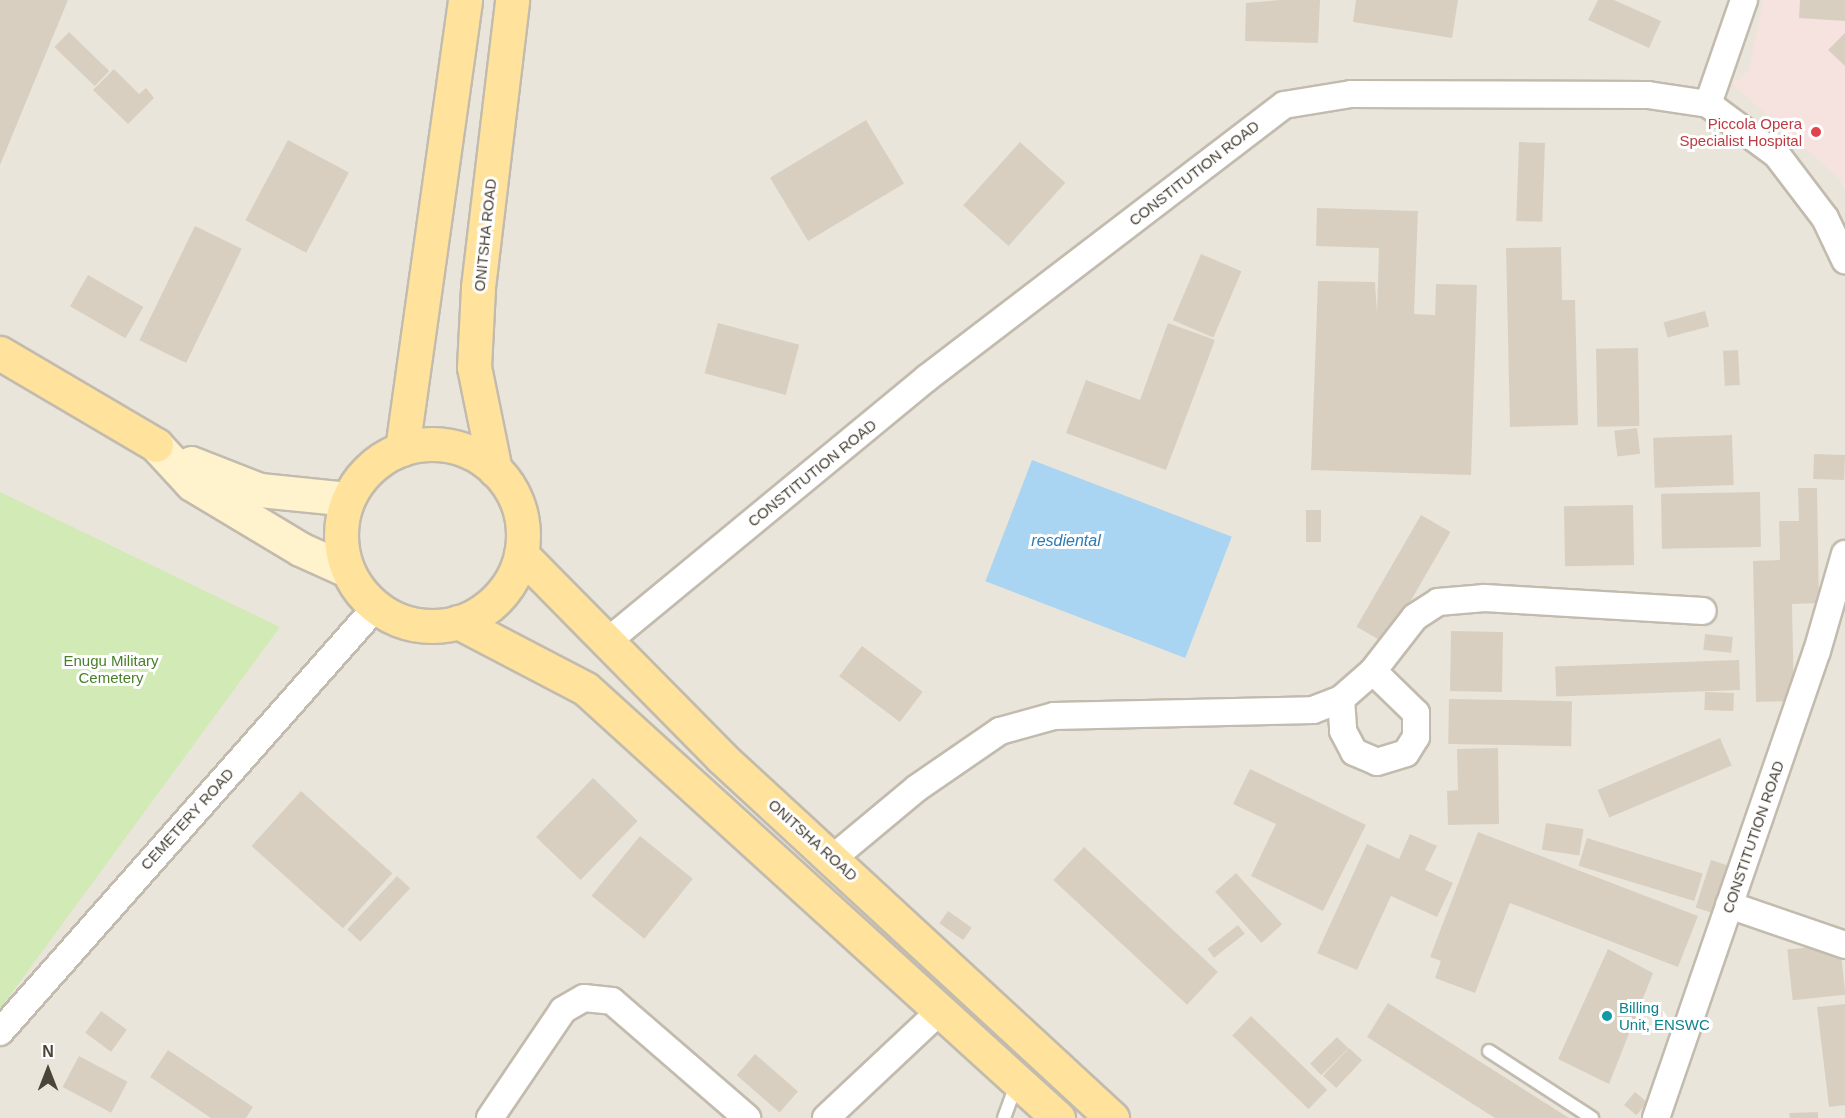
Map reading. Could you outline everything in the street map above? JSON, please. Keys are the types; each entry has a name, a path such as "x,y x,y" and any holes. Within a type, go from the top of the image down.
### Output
{"main road":[{"path":"402,449 465,0"},
{"name":"ONITSHA ROAD","path":"495,470 474,367 478,287 512,0"},
{"path":"0,353 156,445 221,479 260,490 348,499"},
{"path":"156,445 192,484 300,549 347,570 376,607 415,624 458,622 500,596 522,554 523,523 513,494 495,470 452,447 402,449 380,460 348,499 341,522 347,570"},
{"name":"ONITSHA ROAD","path":"522,554 608,641 629,667 722,758 833,858 1112,1118"},
{"path":"458,622 586,689 1058,1118"}],"street":[{"path":"1708,104 1744,0"},
{"name":"CONSTITUTION ROAD","path":"608,641 927,378 1284,105 1351,94 1648,95 1708,104 1777,155 1825,218 1845,260"},
{"name":"CONSTITUTION ROAD","path":"1656,1118 1817,651 1845,554"},
{"path":"833,858 968,749 1027,722 1118,713 1287,714 1341,699 1372,671 1400,632 1438,602 1485,598 1703,611"},
{"name":"CEMETERY ROAD","path":"0,1032 376,607"},
{"path":"1341,699 1343,730 1354,752 1377,762 1406,753 1416,737 1416,713 1372,671"},
{"path":"1729,905 1845,945"},
{"path":"490,1118 564,1010 584,998 612,1001 747,1118"},
{"path":"826,1118 939,1012"}],"lane":[{"path":"1489,1051 1592,1118"},
{"path":"1004,1118 1018,1081"}],"shaded area":[{"path":"0,0 1845,0 1845,1118 0,1118"},
{"name":"Piccola Opera Specialist Hospital","path":"1763,0 1845,0 1845,191 1840,179 1732,84 1749,70"}],"green space":[{"name":"Enugu Military Cemetery","path":"0,492 280,627 0,1009"}],"water":[{"name":"resdiental","path":"1032,460 1232,537 1185,658 985,581"}],"building":[{"path":"0,0 68,0 0,165"},
{"path":"1320,0 1318,43 1245,41 1246,3"},
{"path":"1356,0 1458,0 1452,38 1353,22"},
{"path":"1598,0 1614,0 1661,21 1649,48 1588,20"},
{"path":"1800,0 1845,0 1845,21 1799,18"},
{"path":"69,32 109,71 95,86 54,47"},
{"path":"1845,33 1845,66 1828,50"},
{"path":"114,69 139,94 146,88 154,98 128,124 93,90"},
{"path":"866,120 904,183 808,241 770,178"},
{"path":"288,140 349,172 306,253 245,220"},
{"path":"1020,142 1065,183 1008,246 963,205"},
{"path":"1519,142 1545,143 1542,222 1516,221"},
{"path":"1317,208 1418,211 1414,314 1435,315 1436,284 1477,285 1471,475 1311,470 1318,281 1375,282 1377,313 1379,248 1316,246"},
{"path":"195,226 242,249 186,363 139,340"},
{"path":"1561,247 1562,300 1575,300 1578,425 1510,427 1506,248"},
{"path":"1201,254 1242,271 1213,337 1173,320"},
{"path":"88,275 143,307 125,338 70,306"},
{"path":"1705,311 1709,326 1668,338 1663,322"},
{"path":"718,323 799,345 786,395 705,373"},
{"path":"1168,323 1215,340 1166,470 1066,433 1086,380 1140,400"},
{"path":"1638,348 1639,426 1597,427 1596,349"},
{"path":"1738,350 1740,385 1725,386 1723,351"},
{"path":"1637,428 1640,454 1617,457 1614,431"},
{"path":"1732,435 1734,485 1655,488 1653,438"},
{"path":"1814,454 1845,455 1844,480 1813,479"},
{"path":"1798,488 1817,488 1819,603 1792,604 1794,701 1756,702 1753,561 1780,560 1779,521 1799,521"},
{"path":"1760,492 1761,547 1662,549 1661,494"},
{"path":"1633,505 1634,565 1565,566 1564,506"},
{"path":"1306,510 1321,510 1321,542 1306,542"},
{"path":"1421,515 1450,532 1386,644 1356,627"},
{"path":"1451,631 1503,632 1502,692 1450,691"},
{"path":"1705,634 1733,637 1731,653 1703,650"},
{"path":"862,646 923,692 900,722 839,676"},
{"path":"1739,660 1740,690 1556,696 1555,666"},
{"path":"1705,692 1734,693 1733,711 1704,710"},
{"path":"1449,699 1572,701 1571,746 1448,744"},
{"path":"1720,738 1732,766 1609,818 1598,790"},
{"path":"1498,748 1499,824 1448,825 1447,791 1458,790 1457,749"},
{"path":"1250,769 1366,825 1323,911 1251,876 1276,824 1233,804"},
{"path":"593,778 638,821 581,880 536,837"},
{"path":"301,791 392,873 343,928 251,846"},
{"path":"1546,823 1584,829 1579,856 1542,850"},
{"path":"1478,832 1698,916 1678,967 1510,903 1475,993 1435,978 1441,961 1430,957"},
{"path":"1410,834 1437,846 1425,870 1453,883 1437,917 1391,896 1357,970 1317,953 1367,844 1399,859"},
{"path":"640,836 693,879 644,939 592,896"},
{"path":"1587,838 1703,873 1694,901 1579,866"},
{"path":"1084,847 1218,972 1187,1005 1053,880"},
{"path":"1711,860 1736,868 1720,916 1696,908"},
{"path":"1236,873 1282,924 1261,943 1215,892"},
{"path":"397,876 410,888 360,942 347,929"},
{"path":"948,911 972,928 963,940 939,923"},
{"path":"1238,925 1245,934 1214,958 1207,949"},
{"path":"1840,944 1845,995 1793,1000 1787,950"},
{"name":"Billing Unit, ENSWC","path":"1608,949 1653,973 1609,1084 1558,1059"},
{"path":"1388,1003 1569,1118 1495,1118 1367,1037"},
{"path":"1845,1004 1845,1105 1829,1107 1817,1007"},
{"path":"101,1011 127,1030 111,1052 85,1033"},
{"path":"1251,1016 1327,1090 1308,1109 1232,1035"},
{"path":"1337,1037 1348,1048 1321,1075 1310,1064"},
{"path":"1349,1048 1362,1060 1336,1088 1323,1076"},
{"path":"168,1050 253,1107 246,1118 211,1118 150,1077"},
{"path":"755,1054 798,1091 780,1113 737,1075"},
{"path":"79,1056 128,1082 111,1113 63,1087"},
{"path":"1635,1092 1647,1102 1636,1115 1624,1105"},
{"path":"1818,1112 1818,1118 1790,1118 1789,1113"}],"place":[{"name":"Piccola Opera Specialist Hospital","path":"1816,132"},
{"name":"Billing Unit, ENSWC","path":"1607,1016"}]}
